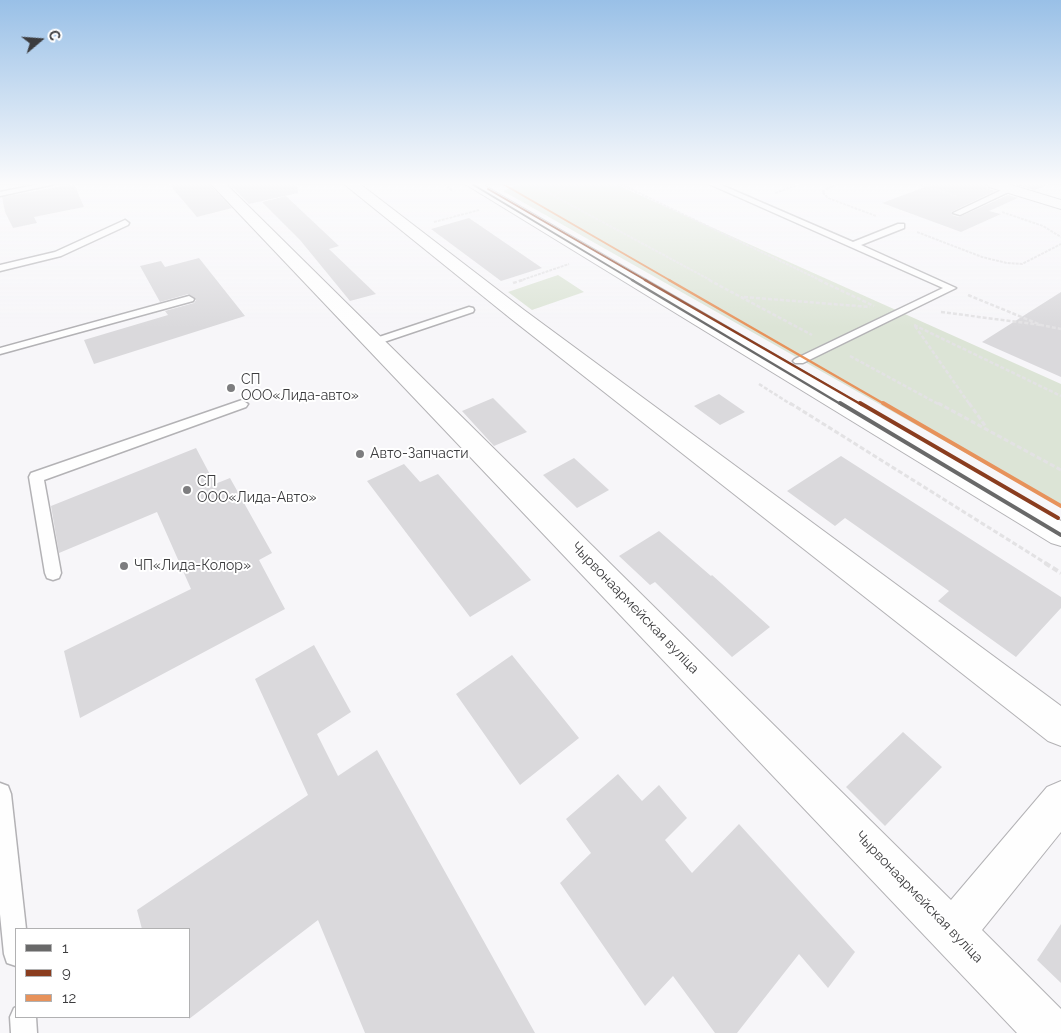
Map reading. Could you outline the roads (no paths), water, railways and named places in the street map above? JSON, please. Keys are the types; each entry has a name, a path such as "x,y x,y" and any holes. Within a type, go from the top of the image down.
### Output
{"street":[{"name":"Чырвонаармейская вуліца","path":"266,232 1052,1033"},
{"path":"412,232 1061,728"},
{"path":"553,232 1061,534"},
{"path":"576,232 1061,513"},
{"path":"953,931 1061,801"}],"lane":[{"path":"0,268 58,254 107,232"},
{"path":"799,361 951,288 823,232"},
{"path":"854,246 886,232"},
{"path":"0,351 190,299"},
{"path":"374,342 470,310"},
{"path":"53,573 36,477 242,404"},
{"path":"0,794 15,945"},
{"path":"23,1018 24,1033"}],"place":[{"name":"СП ООО«Лида-авто»","path":"231,388"},
{"name":"Авто-Запчасти","path":"360,454"},
{"name":"СП ООО«Лида-Авто»","path":"187,490"},
{"name":"ЧП«Лида-Колор»","path":"124,566"}]}
